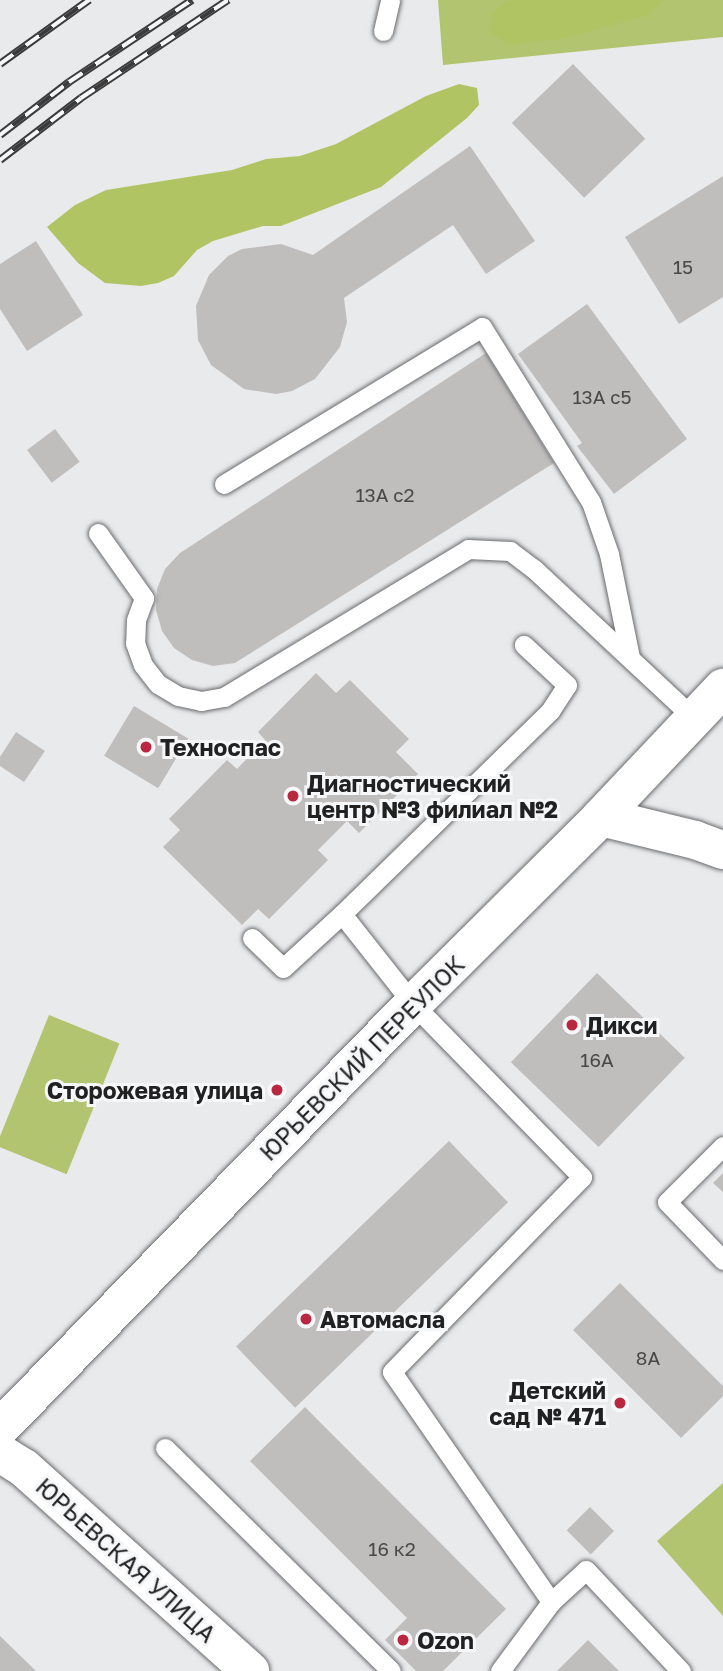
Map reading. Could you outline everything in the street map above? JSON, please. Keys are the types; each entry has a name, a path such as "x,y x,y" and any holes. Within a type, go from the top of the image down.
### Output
{"street":[{"name":"ЮРЬЕВСКИЙ ПЕРЕУЛОК","path":"0,1428 414,1004 601,817 723,688"},
{"path":"601,817 723,850"},
{"name":"ЮРЬЕВСКАЯ УЛИЦА","path":"0,1453 24,1468 250,1671"}],"lane":[{"path":"383,31 390,0"},
{"path":"224,484 482,327 591,502 608,554 630,657"},
{"path":"98,533 144,598 136,620 135,643 143,665 158,684 178,696 201,701 225,697 468,549 510,551 534,569 694,718"},
{"path":"252,938 283,968 550,711 567,685 524,645"},
{"path":"342,914 414,1004 582,1177 392,1371 551,1602"},
{"path":"723,1146 667,1202 723,1260"},
{"path":"165,1448 391,1671"},
{"path":"500,1671 551,1602 586,1570 681,1671"}],"green space":[{"path":"438,0 723,0 723,37 443,65"},
{"path":"665,0 646,16 560,39 508,45 488,31 492,15 504,2"},
{"path":"459,84 477,88 479,105 467,118 381,187 281,226 263,226 213,241 197,250 174,276 158,283 141,286 105,283 78,263 47,227 75,205 106,190 232,170 266,159 300,156 336,144 426,96"},
{"path":"49,1015 119,1043 67,1174 0,1147 0,1136"},
{"path":"723,1483 723,1616 657,1541"}],"building":[{"path":"573,64 645,139 584,198 512,123"},
{"path":"470,146 535,241 486,274 453,225 344,298 347,322 340,347 315,379 292,391 276,394 244,389 211,365 198,340 196,306 209,275 228,256 242,249 281,244 313,255"},
{"path":"723,176 723,297 679,324 625,237"},
{"path":"36,241 83,315 27,351 0,309 0,264"},
{"path":"587,304 687,439 614,494 577,446 582,443 518,354"},
{"path":"486,353 554,463 235,663 213,666 192,660 174,648 162,631 156,610 157,589 165,569 180,553"},
{"path":"55,429 80,462 52,483 27,450"},
{"name":"Диагностический центр №3 филиал №2","path":"316,673 336,693 350,680 409,739 396,752 418,774 359,833 347,821 318,850 328,860 269,919 258,909 242,925 163,847 180,830 169,819 227,760 237,769 265,740 258,732"},
{"name":"Техноспас","path":"134,706 188,738 158,788 104,756"},
{"path":"16,732 45,751 24,782 0,766 0,757"},
{"path":"597,973 685,1058 599,1147 511,1062"},
{"path":"449,1141 508,1202 295,1408 236,1347"},
{"path":"723,1173 723,1192 713,1183"},
{"path":"620,1283 723,1386 723,1396 681,1438 573,1330"},
{"path":"305,1407 506,1609 443,1671 416,1671 385,1640 407,1618 250,1461"},
{"path":"590,1507 614,1531 591,1554 567,1530"},
{"path":"0,1636 36,1671 0,1671"},
{"path":"588,1640 619,1671 557,1671"}],"railway":[{"path":"0,64 89,0"},
{"path":"0,135 69,82 192,0"},
{"path":"0,160 81,98 228,0"}],"place":[{"name":"Техноспас","path":"146,747"},
{"name":"Диагностический центр №3 филиал №2","path":"293,796"},
{"name":"Дикси","path":"572,1025"},
{"name":"Сторожевая улица","path":"277,1090"},
{"name":"Автомасла","path":"306,1319"},
{"name":"Детский сад № 471","path":"620,1403"},
{"name":"Ozon","path":"403,1640"}]}
